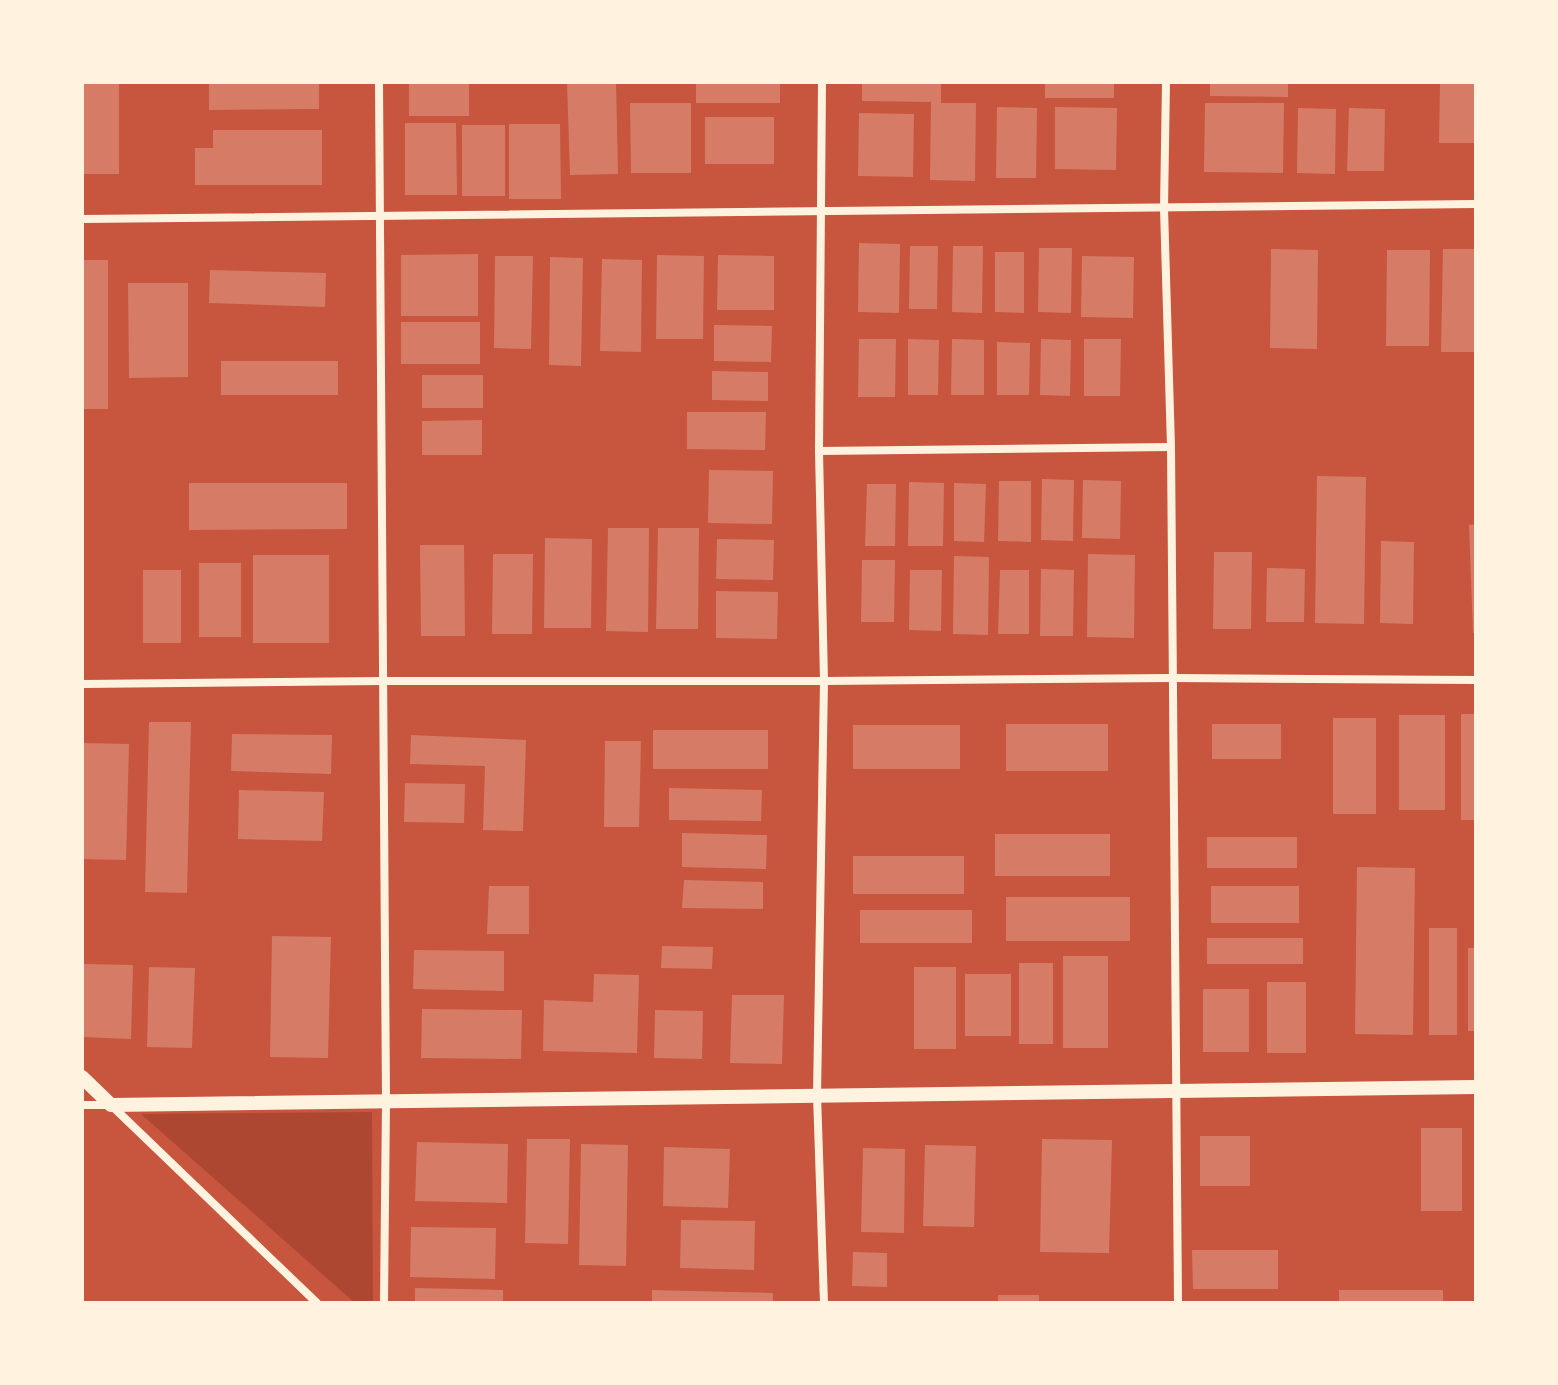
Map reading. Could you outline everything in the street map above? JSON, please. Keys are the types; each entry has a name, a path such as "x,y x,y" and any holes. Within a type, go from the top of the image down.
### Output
{"street":[{"path":"379,82 386,1101 384,1303"},
{"path":"822,82 819,451 824,681 817,1095 824,1303"},
{"path":"1166,82 1164,208 1171,447 1178,1303"},
{"path":"82,219 1476,204"},
{"path":"819,451 1171,447"},
{"path":"82,684 1173,678 1476,680"},
{"path":"82,1077 317,1303"},
{"path":"82,1105 1476,1087"}],"shaded area":[{"path":"372,1112 373,1303 355,1303 141,1114"}],"building":[{"path":"84,82 119,82 119,174 84,174"},
{"path":"209,82 319,82 319,109 209,110"},
{"path":"409,82 469,82 469,116 409,116"},
{"path":"567,82 616,82 618,174 570,175"},
{"path":"696,82 780,82 780,103 696,103"},
{"path":"862,82 941,82 941,103 976,103 975,181 930,180 931,102 862,101"},
{"path":"1045,82 1114,82 1114,98 1045,98"},
{"path":"1210,82 1288,82 1288,97 1210,96"},
{"path":"1440,82 1476,82 1476,143 1439,143"},
{"path":"630,103 691,103 691,173 631,173"},
{"path":"1205,103 1284,103 1283,173 1204,172"},
{"path":"997,107 1037,108 1036,178 996,178"},
{"path":"1055,107 1117,108 1116,170 1055,169"},
{"path":"1298,108 1336,109 1335,174 1297,173"},
{"path":"1349,108 1385,109 1384,171 1347,171"},
{"path":"859,113 914,114 913,177 858,176"},
{"path":"705,117 774,117 774,164 705,164"},
{"path":"405,123 456,123 457,195 405,195"},
{"path":"509,124 560,124 561,199 509,199"},
{"path":"462,125 505,125 505,196 462,196"},
{"path":"213,130 322,130 322,185 195,185 195,148 213,148"},
{"path":"859,243 900,244 899,313 858,312"},
{"path":"910,246 938,246 937,309 909,309"},
{"path":"953,246 983,246 982,313 952,312"},
{"path":"1039,248 1072,248 1071,313 1038,312"},
{"path":"1271,249 1318,250 1317,349 1270,348"},
{"path":"1443,249 1476,249 1476,352 1441,352"},
{"path":"1387,250 1430,250 1429,346 1386,346"},
{"path":"995,252 1024,252 1024,313 995,312"},
{"path":"478,254 478,316 401,316 401,255"},
{"path":"657,255 704,256 703,339 656,339"},
{"path":"718,255 774,256 774,310 717,310"},
{"path":"495,256 533,256 531,349 494,348"},
{"path":"1082,256 1134,257 1133,318 1081,317"},
{"path":"550,257 583,258 581,366 549,365"},
{"path":"602,259 642,260 641,352 600,351"},
{"path":"82,260 108,260 108,409 82,409"},
{"path":"210,270 326,273 325,307 209,303"},
{"path":"128,283 188,283 188,377 129,378"},
{"path":"401,322 480,322 480,364 401,364"},
{"path":"714,325 772,326 771,362 714,361"},
{"path":"859,339 896,339 895,397 858,397"},
{"path":"908,339 939,340 938,395 908,395"},
{"path":"952,339 984,340 984,395 951,395"},
{"path":"1041,339 1071,340 1070,396 1040,395"},
{"path":"1084,339 1121,339 1120,396 1084,396"},
{"path":"997,342 1030,343 1029,395 997,395"},
{"path":"221,361 338,361 338,395 221,395"},
{"path":"712,371 768,372 768,401 712,400"},
{"path":"422,375 483,375 483,408 422,408"},
{"path":"687,412 766,412 765,450 687,449"},
{"path":"482,420 482,455 422,455 422,421"},
{"path":"709,470 773,471 772,524 708,523"},
{"path":"1317,476 1366,477 1364,624 1315,623"},
{"path":"1042,479 1074,480 1073,541 1041,540"},
{"path":"1083,480 1121,481 1120,539 1082,538"},
{"path":"999,481 1031,481 1031,542 998,541"},
{"path":"909,482 944,483 943,546 908,546"},
{"path":"189,483 347,483 347,529 189,530"},
{"path":"954,483 986,484 984,542 954,541"},
{"path":"867,484 896,484 895,546 865,546"},
{"path":"1476,524 1476,633 1473,633 1469,525"},
{"path":"608,528 649,528 648,632 606,631"},
{"path":"658,528 699,528 698,629 656,629"},
{"path":"545,538 592,539 591,628 544,628"},
{"path":"717,539 774,540 773,580 716,579"},
{"path":"1381,541 1414,542 1413,624 1380,623"},
{"path":"420,545 464,545 465,636 421,636"},
{"path":"1214,552 1252,552 1251,629 1213,629"},
{"path":"493,554 533,554 532,634 492,634"},
{"path":"1088,554 1135,555 1134,638 1087,637"},
{"path":"253,555 329,555 329,643 253,643"},
{"path":"954,556 989,557 988,635 953,634"},
{"path":"862,560 895,560 894,622 861,622"},
{"path":"199,563 241,563 241,637 199,637"},
{"path":"1267,568 1305,569 1304,622 1266,622"},
{"path":"1041,569 1074,570 1073,636 1040,636"},
{"path":"143,570 181,570 181,643 143,643"},
{"path":"910,570 942,570 941,631 909,630"},
{"path":"1000,570 1029,570 1029,634 998,634"},
{"path":"716,591 778,592 777,639 716,638"},
{"path":"1461,714 1476,714 1476,820 1461,820"},
{"path":"1399,715 1445,715 1445,810 1399,810"},
{"path":"1333,718 1376,718 1376,814 1333,814"},
{"path":"149,722 191,722 187,893 145,892"},
{"path":"1006,724 1108,724 1108,771 1006,771"},
{"path":"1212,724 1281,724 1281,759 1212,759"},
{"path":"853,725 960,725 960,769 853,769"},
{"path":"653,730 768,730 768,769 653,769"},
{"path":"232,734 332,735 331,774 231,771"},
{"path":"411,735 526,740 523,831 483,830 485,766 410,764"},
{"path":"605,741 641,741 639,827 604,827"},
{"path":"83,743 129,744 126,860 82,859"},
{"path":"405,783 465,784 464,823 404,822"},
{"path":"669,788 762,790 761,821 669,820"},
{"path":"239,790 324,792 322,841 238,839"},
{"path":"682,833 767,835 766,869 682,867"},
{"path":"995,834 1110,834 1110,876 995,876"},
{"path":"1207,837 1297,837 1297,868 1207,868"},
{"path":"853,856 964,856 964,894 853,894"},
{"path":"1357,867 1415,868 1413,1035 1355,1034"},
{"path":"684,880 763,882 763,909 682,908"},
{"path":"489,886 529,886 529,934 487,934"},
{"path":"1211,886 1299,886 1299,923 1211,923"},
{"path":"1006,897 1130,897 1130,941 1006,941"},
{"path":"860,910 972,910 972,943 860,943"},
{"path":"1429,928 1457,928 1457,1035 1429,1035"},
{"path":"272,936 331,937 328,1058 270,1057"},
{"path":"1207,938 1303,938 1303,964 1207,964"},
{"path":"662,946 713,947 712,969 661,968"},
{"path":"1468,948 1476,948 1476,1031 1468,1031"},
{"path":"414,950 504,951 504,991 413,989"},
{"path":"1063,956 1108,956 1108,1048 1063,1048"},
{"path":"1019,963 1053,963 1053,1044 1019,1044"},
{"path":"84,964 133,965 131,1039 82,1037"},
{"path":"149,967 195,968 192,1048 147,1047"},
{"path":"914,967 956,967 956,1049 914,1049"},
{"path":"594,974 639,975 637,1053 543,1051 544,1000 593,1002"},
{"path":"965,974 1011,974 1011,1036 965,1036"},
{"path":"1267,982 1306,982 1306,1053 1267,1053"},
{"path":"1203,989 1249,989 1249,1052 1203,1052"},
{"path":"732,995 784,995 782,1064 730,1063"},
{"path":"422,1009 522,1010 521,1059 421,1058"},
{"path":"655,1010 703,1011 702,1059 654,1058"},
{"path":"1421,1128 1462,1128 1462,1211 1421,1211"},
{"path":"1200,1136 1250,1136 1250,1186 1200,1186"},
{"path":"527,1139 570,1139 568,1244 525,1243"},
{"path":"1042,1139 1112,1140 1109,1253 1040,1252"},
{"path":"417,1142 508,1144 507,1203 415,1201"},
{"path":"581,1144 628,1145 626,1266 579,1265"},
{"path":"925,1145 976,1146 974,1227 923,1226"},
{"path":"664,1147 730,1149 728,1208 663,1206"},
{"path":"863,1148 905,1149 904,1233 861,1232"},
{"path":"681,1220 755,1221 754,1270 680,1268"},
{"path":"411,1227 496,1228 495,1279 410,1277"},
{"path":"1192,1250 1278,1250 1278,1289 1193,1289"},
{"path":"853,1252 887,1253 887,1287 852,1286"},
{"path":"415,1288 503,1290 503,1303 415,1303"},
{"path":"652,1290 773,1293 773,1303 652,1303"},
{"path":"1339,1290 1443,1290 1443,1303 1339,1303"},
{"path":"998,1295 1039,1295 1039,1303 998,1303"}]}
